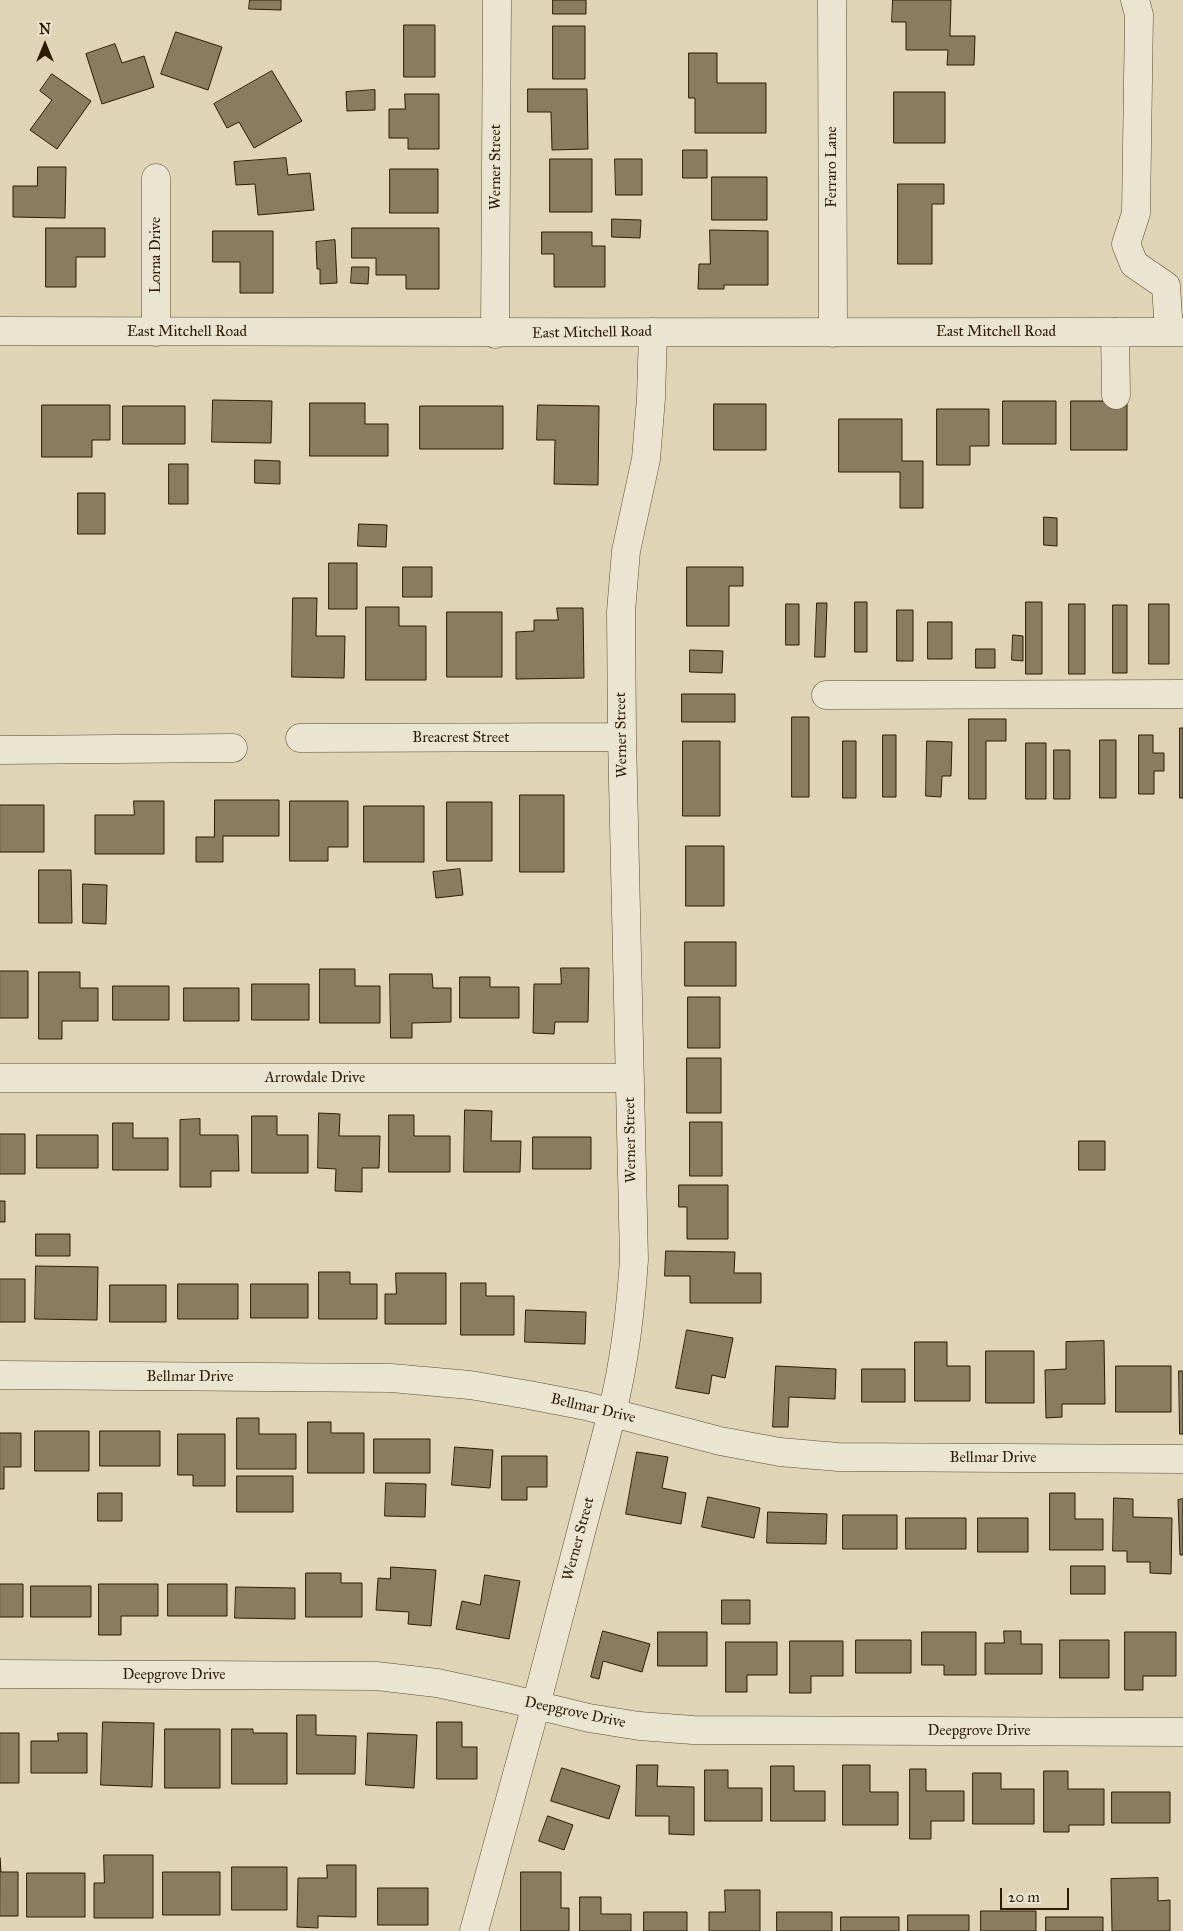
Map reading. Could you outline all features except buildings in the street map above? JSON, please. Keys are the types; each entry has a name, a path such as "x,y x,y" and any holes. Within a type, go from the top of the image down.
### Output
{"street":[{"name":"Werner Street","path":"495,334 497,0"},
{"name":"Ferraro Lane","path":"832,0 833,333"},
{"path":"1135,0 1139,15 1136,213 1126,244 1134,264 1166,286 1176,332"},
{"name":"Lorna Drive","path":"156,178 156,332"},
{"name":"East Mitchell Road","path":"0,331 495,334 653,332 1176,332"},
{"name":"Werner Street","path":"474,1931 536,1705 612,1413 623,1364 630,1316 634,1260 622,737 621,612 626,551 646,459 651,398 653,332"},
{"path":"1115,332 1116,395"},
{"path":"826,695 1183,694"},
{"name":"Breacrest Street","path":"300,738 622,737"},
{"path":"0,750 232,748"},
{"name":"Arrowdale Drive","path":"0,1078 630,1078"},
{"name":"Bellmar Drive","path":"0,1375 391,1378 470,1385 529,1395 612,1413 720,1441 780,1452 838,1457 1183,1458"},
{"name":"Deepgrove Drive","path":"0,1674 376,1676 437,1683 588,1718 639,1726 693,1730 1183,1732"}]}
